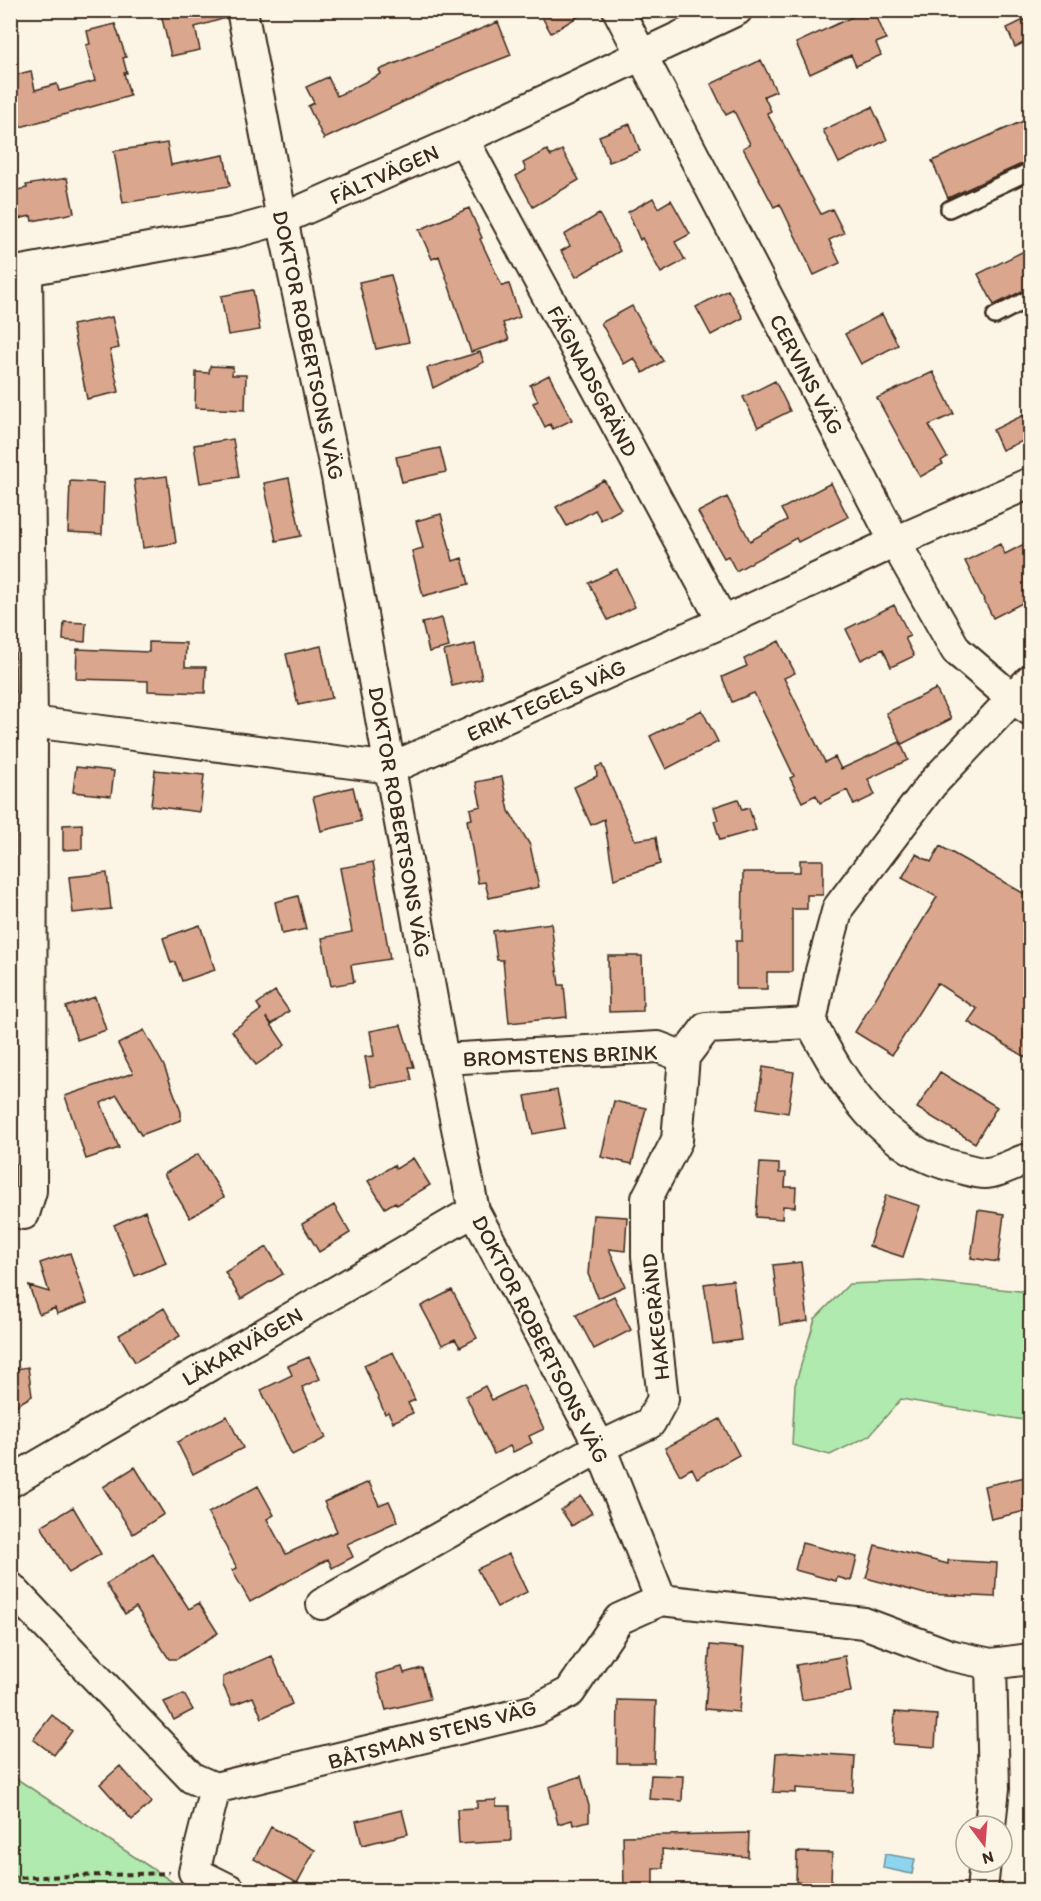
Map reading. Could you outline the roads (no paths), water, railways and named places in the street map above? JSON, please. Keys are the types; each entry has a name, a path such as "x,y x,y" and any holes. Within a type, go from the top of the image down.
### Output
{"street":[{"name":"DOKTOR ROBERTSONS VÄG","path":"242,10 282,219 337,477 443,1059 474,1211 600,1447 661,1600"},
{"name":"CERVINS VÄG","path":"618,10 895,542 956,650 1025,696"},
{"name":"FÄLTVÄGEN","path":"19,272 232,232 282,219 463,139 737,10"},
{"name":"FÄGNADSGRÄND","path":"463,139 723,622"},
{"path":"19,272 32,722 31,1191 24,1214"},
{"name":"ERIK TEGELS VÄG","path":"391,768 723,622 895,542 1030,483"},
{"path":"1024,1160 985,1173 947,1165 913,1151 884,1129 845,1083 811,1023 821,971 838,908 932,784 1025,696"},
{"path":"32,722 391,768"},
{"name":"BROMSTENS BRINK","path":"443,1059 658,1047 684,1056 706,1028 811,1023"},
{"name":"HAKEGRÄND","path":"322,1604 600,1447 650,1423 663,1399 647,1256 647,1198 677,1140 684,1056"},
{"name":"LÄKARVÄGEN","path":"10,1482 474,1211"},
{"path":"10,1587 192,1778 215,1788 194,1872 230,1890"},
{"path":"661,1600 864,1623 949,1655 991,1664 1030,1659"},
{"name":"BÅTSMAN STENS VÄG","path":"215,1788 536,1710 570,1692 619,1619 661,1600"},
{"path":"991,1664 994,1788 991,1814"},
{"path":"982,1890 984,1874"}],"lane":[{"path":"949,209 1030,171"},
{"path":"995,316 1030,298"}],"water":[{"path":"885,1854 915,1859 912,1874 883,1868"}]}
